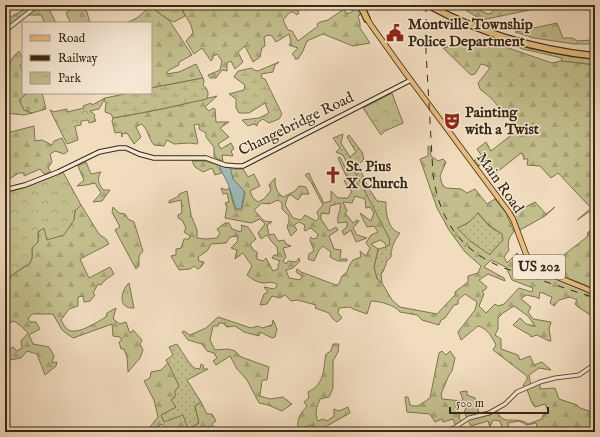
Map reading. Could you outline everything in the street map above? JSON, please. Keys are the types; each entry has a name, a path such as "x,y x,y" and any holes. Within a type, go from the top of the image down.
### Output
{"highway":[{"path":"361,5 367,19"},
{"path":"428,5 467,24 510,39 554,50 595,56"},
{"path":"436,5 476,23 518,38 555,46 595,52"}],"main road":[{"name":"Main Road","path":"367,19 508,211 529,260 551,274 595,294"},
{"name":"Changebridge Road","path":"5,190 25,185 58,172 99,152 119,148 126,148 139,154 154,158 203,157 210,158 225,165 244,166 411,80"}],"street":[{"path":"5,31 38,5"},
{"path":"595,294 592,300 595,304"},
{"path":"442,432 456,427 469,418 489,413 506,403 517,392 540,382 554,378 579,375 595,364"}],"green space":[{"path":"33,5 47,5 56,22 44,22 41,15 23,15 5,29 5,20"},
{"path":"76,5 81,5 87,12 90,22 70,22 66,13"},
{"path":"153,5 160,5 161,7 163,5 172,5 181,8 185,16 174,22 152,8"},
{"path":"172,5 295,5 299,13 297,15 290,12 283,20 288,30 292,31 298,41 318,26 317,24 320,22 328,20 344,9 346,13 350,13 357,8 360,15 358,16 360,28 370,43 353,46 323,34 307,41 298,59 295,59 292,54 298,48 289,45 291,42 289,34 276,42 272,36 268,35 264,37 265,46 262,48 260,57 253,62 245,46 238,52 243,62 235,69 231,61 227,63 227,71 222,70 216,78 210,78 208,75 220,70 222,61 217,54 213,56 211,61 202,48 194,54 186,41 193,33 191,25 181,8"},
{"path":"457,5 476,5 481,11 488,14 492,13 494,7 492,5 553,5 482,20"},
{"path":"152,8 169,20 192,55 179,62 179,65 169,70 166,74 179,72 196,64 203,78 152,88 152,22 128,22 137,18 146,10"},
{"path":"557,23 563,38 573,38 577,41 592,40 595,41 595,44 574,44 534,38 515,32"},
{"path":"492,37 556,53 595,58 595,65 561,61 562,58 523,49"},
{"path":"482,39 552,63 561,61 595,65 595,217 589,212 577,220 591,208 558,173 551,178 540,166 527,165 528,159 523,159 524,157 521,153 496,173 486,160 479,166 474,161 481,155 477,149 486,142 491,151 519,129 490,97 480,89 478,83 490,68 481,64 475,74 471,75 443,48"},
{"path":"19,51 22,58 22,64 20,65 22,70 22,94 26,94 24,110 32,113 24,115 5,113 5,80 9,64"},
{"path":"279,62 275,65 273,72 261,74 262,78 265,79 282,114 279,119 269,123 263,119 258,122 257,126 254,124 248,126 242,120 259,118 269,113 265,103 249,113 239,113 236,108 236,99 229,94 244,90 245,85 234,77 238,71 252,68 258,71"},
{"path":"203,78 203,85 208,91 208,95 207,99 113,118 111,114 105,112 105,98 124,94 152,94 152,88"},
{"path":"392,93 403,123 385,131 381,135 363,108"},
{"path":"42,94 46,109 32,113 24,110 19,100 25,95"},
{"path":"217,96 205,107 209,111 213,108 215,109 216,122 229,122 220,128 229,137 218,144 221,149 231,143 234,149 231,151 233,156 222,155 223,161 214,157 214,147 206,137 206,133 199,129 199,124 194,125 198,143 196,144 174,144 167,140 164,146 154,145 145,128 141,124 136,127 141,137 134,144 127,133 122,134 122,137 121,132 115,133 112,121 113,118 157,110"},
{"path":"105,98 99,109 90,111 95,115 94,117 96,121 89,123 88,120 81,121 81,125 75,126 78,140 67,144 50,110 53,112 67,109 67,112 84,108 83,106 91,103 92,105"},
{"path":"34,126 35,141 42,140 52,145 54,141 62,138 68,151 64,154 55,151 50,154 52,162 48,168 51,172 44,174 40,169 24,176 24,173 19,173 9,179 6,187 5,185 7,183 9,158 6,158 9,148 7,133"},
{"path":"343,134 341,143 350,157 356,152 347,137 349,135 362,152 364,159 359,164 359,167 368,187 377,201 386,202 390,225 395,231 400,233 393,245 391,257 387,261 383,272 381,273 382,283 377,279 374,267 378,249 386,247 390,244 352,168 350,169 343,155 336,152 340,148 333,138"},
{"path":"428,146 430,147 431,156 438,161 443,159 446,162 440,176 442,184 446,188 461,189 467,193 475,189 487,204 495,199 506,213 514,232 509,240 509,250 504,257 507,263 517,253 522,261 517,266 521,272 532,279 539,270 592,294 591,302 595,311 595,318 578,307 575,304 577,300 570,297 559,300 554,306 550,303 552,297 540,292 539,299 526,295 521,299 531,307 528,312 533,319 551,322 549,329 551,341 537,335 531,337 513,325 520,318 526,324 535,326 528,316 514,306 498,318 498,329 495,335 501,339 501,349 518,355 520,360 530,356 534,365 542,362 551,370 539,368 529,375 531,387 540,384 540,389 555,388 559,399 595,413 595,432 539,432 536,423 527,425 519,421 508,423 510,432 500,432 502,427 500,421 493,420 490,427 488,421 471,426 464,412 466,408 461,404 455,403 460,414 459,418 461,421 456,426 453,419 443,422 442,419 435,422 430,414 407,412 405,397 408,397 410,405 413,406 418,406 430,398 439,353 442,351 446,355 450,351 455,358 452,371 441,394 442,399 461,401 463,399 460,392 467,391 467,395 475,398 480,417 490,415 497,411 505,420 518,420 528,424 542,419 543,415 549,413 545,404 535,407 526,387 523,385 527,380 527,376 493,350 496,345 487,331 478,326 461,340 458,332 475,310 477,302 465,294 458,300 458,304 454,305 445,318 441,320 439,325 422,320 417,315 400,312 387,304 371,301 367,314 350,307 339,308 338,313 342,318 337,322 329,313 315,308 316,305 297,300 291,301 285,295 280,298 272,296 267,304 260,305 264,294 268,292 264,287 274,289 277,284 271,282 258,282 247,275 252,266 243,253 235,259 237,250 231,248 238,241 237,236 230,237 226,243 211,244 207,251 198,257 199,261 204,262 198,269 194,266 190,269 179,270 171,256 176,255 176,249 181,248 184,239 189,239 190,236 184,232 186,228 182,220 178,218 178,215 182,213 181,200 169,203 169,201 179,196 179,194 187,191 191,215 197,230 197,238 217,238 220,233 217,229 225,223 229,223 232,229 241,232 241,225 248,227 256,239 250,244 253,250 257,252 257,259 263,261 266,258 273,271 278,269 280,261 272,258 274,255 278,255 277,247 267,235 261,239 258,233 265,224 260,219 251,223 225,218 227,207 225,203 229,202 227,193 223,194 221,188 226,190 229,188 235,210 242,210 245,192 234,181 230,169 243,169 248,177 254,174 260,186 250,191 253,198 258,202 264,199 271,190 269,185 275,178 276,189 283,197 295,191 299,186 306,187 309,194 302,194 298,200 291,195 288,196 285,205 293,218 301,220 305,215 316,221 319,218 317,212 323,205 311,182 305,175 309,173 324,203 331,201 331,191 338,198 348,198 352,191 348,189 344,180 348,180 338,158 340,157 346,169 353,168 389,238 390,244 386,247 385,243 380,240 371,244 378,249 374,267 377,279 382,283 392,300 400,307 437,314 455,295 455,292 468,282 468,276 478,273 481,266 465,252 449,230 437,208 420,159 428,156","holes":["355,196 365,199 366,208 370,207 374,213 371,221 360,213 367,227 374,226 378,232 371,235 366,243 370,248 366,256 360,251 361,257 353,260 347,272 342,276 339,284 336,285 301,272 297,269 296,272 302,276 300,280 289,278 286,270 293,268 300,261 299,258 296,262 288,261 286,264 283,261 286,257 283,248 291,246 286,244 284,240 278,241 274,234 269,235 267,225 272,222 264,221 254,210 262,203 269,204 278,200 282,203 282,209 289,216 287,227 291,236 297,230 294,225 299,222 305,225 304,230 306,231 311,228 318,234 317,238 313,239 311,237 310,240 314,251 309,254 308,259 314,261 319,250 323,246 331,252 330,257 338,261 347,261 347,259 340,259 341,250 334,249 329,236 338,230 336,227 329,231 321,219 321,213 329,214 330,206 340,203 338,223 347,222 347,227 342,231 344,235 351,230 356,242 367,238 357,235 353,228 359,221 357,220 353,223 345,213 347,211 343,202 352,203","478,213 490,226 502,234 503,240 490,255 470,241 457,228 468,223","491,260 506,267 512,280 533,288 532,292 519,288 504,304 498,306 495,304 486,313 479,306 484,294 482,291 487,287 479,280 488,274 505,281 504,278 484,267"]},
{"path":"192,161 205,161 218,165 217,166 222,173 215,175 212,168 203,172 195,167"},
{"path":"86,162 91,174 101,172 98,179 103,190 110,190 102,201 93,202 101,193 95,183 77,186 84,180 78,166"},
{"path":"63,172 81,205 75,211 74,220 64,235 47,240 44,228 38,232 38,242 32,248 32,258 30,263 12,275 5,288 5,193 29,186"},
{"path":"535,202 546,214 555,207 545,216 520,230 512,212"},
{"path":"81,205 99,234 106,239 109,244 80,259 89,278 110,267 114,274 105,280 101,285 98,284 93,293 95,295 90,301 84,302 83,296 78,297 78,306 69,309 61,320 65,327 71,331 75,331 89,327 106,317 107,313 116,308 113,319 120,324 126,322 129,331 131,333 133,330 142,340 140,344 143,350 140,358 128,372 127,357 124,349 121,349 119,342 122,340 120,337 113,336 112,324 73,338 62,330 53,314 32,314 28,319 30,322 36,322 40,329 29,335 33,344 49,347 54,356 52,363 57,362 56,366 45,375 37,354 27,351 21,358 10,360 6,364 5,352 13,347 17,351 22,348 21,341 28,333 14,321 9,323 5,333 5,288 12,275 30,263 32,258 32,248 38,242 38,232 44,228 74,220 75,211"},
{"path":"113,207 119,213 125,214 128,219 134,222 143,251 139,256 139,266 136,269 115,230 120,227 112,212"},
{"path":"478,213 489,226 502,234 504,239 490,254 490,256 470,241 457,228 468,223"},
{"path":"595,229 595,289 563,276 565,274 561,257 587,237 588,232"},
{"path":"129,283 134,308 124,305 122,299 123,292"},
{"path":"218,317 251,328 258,326 262,328 272,325 273,320 277,329 275,337 272,338 260,332 259,336 244,332 235,326 227,327 223,323 219,323 218,326 213,326 210,340 215,350 228,349 235,351 241,357 269,367 267,380 262,380 260,396 270,399 283,397 292,404 282,411 259,403 247,380 237,369 230,356 216,365 213,361 217,358 214,353 207,351 202,344 188,340 182,332 184,331 190,335 206,328"},
{"path":"177,344 194,368 200,369 201,364 203,365 204,369 208,369 187,380 201,402 195,406 199,423 188,429 164,422 161,415 176,407 170,400 179,386 166,360 173,355 169,347"},
{"path":"333,344 339,344 338,352 333,361 333,388 329,397 320,399 316,410 316,416 318,421 323,419 327,421 334,416 334,409 339,411 348,407 350,413 316,432 314,432 313,425 304,427 304,432 299,432 299,418 307,406 304,402 309,398 308,392 314,389 320,381 326,354 331,351"},
{"path":"168,363 179,386 175,391 175,397 171,400 176,407 161,415 164,422 183,415 188,429 199,423 195,406 201,402 207,414 212,414 216,421 212,424 219,432 213,432 210,426 201,432 196,430 189,432 165,432 165,428 162,424 154,432 146,432 145,429 150,427 158,417 154,400 144,381 150,378 151,372 161,370"}],"water":[{"path":"219,166 230,167 233,179 244,191 242,208 236,209 229,186"}],"railway":[{"path":"426,5 426,52 433,174 440,205 446,219 454,232 464,243 489,261 504,268 595,298"}],"place":[{"name":"Montville Township Police Department","path":"395,33"},
{"name":"Painting with a Twist","path":"452,121"},
{"name":"St. Pius X Church","path":"333,175"}]}
